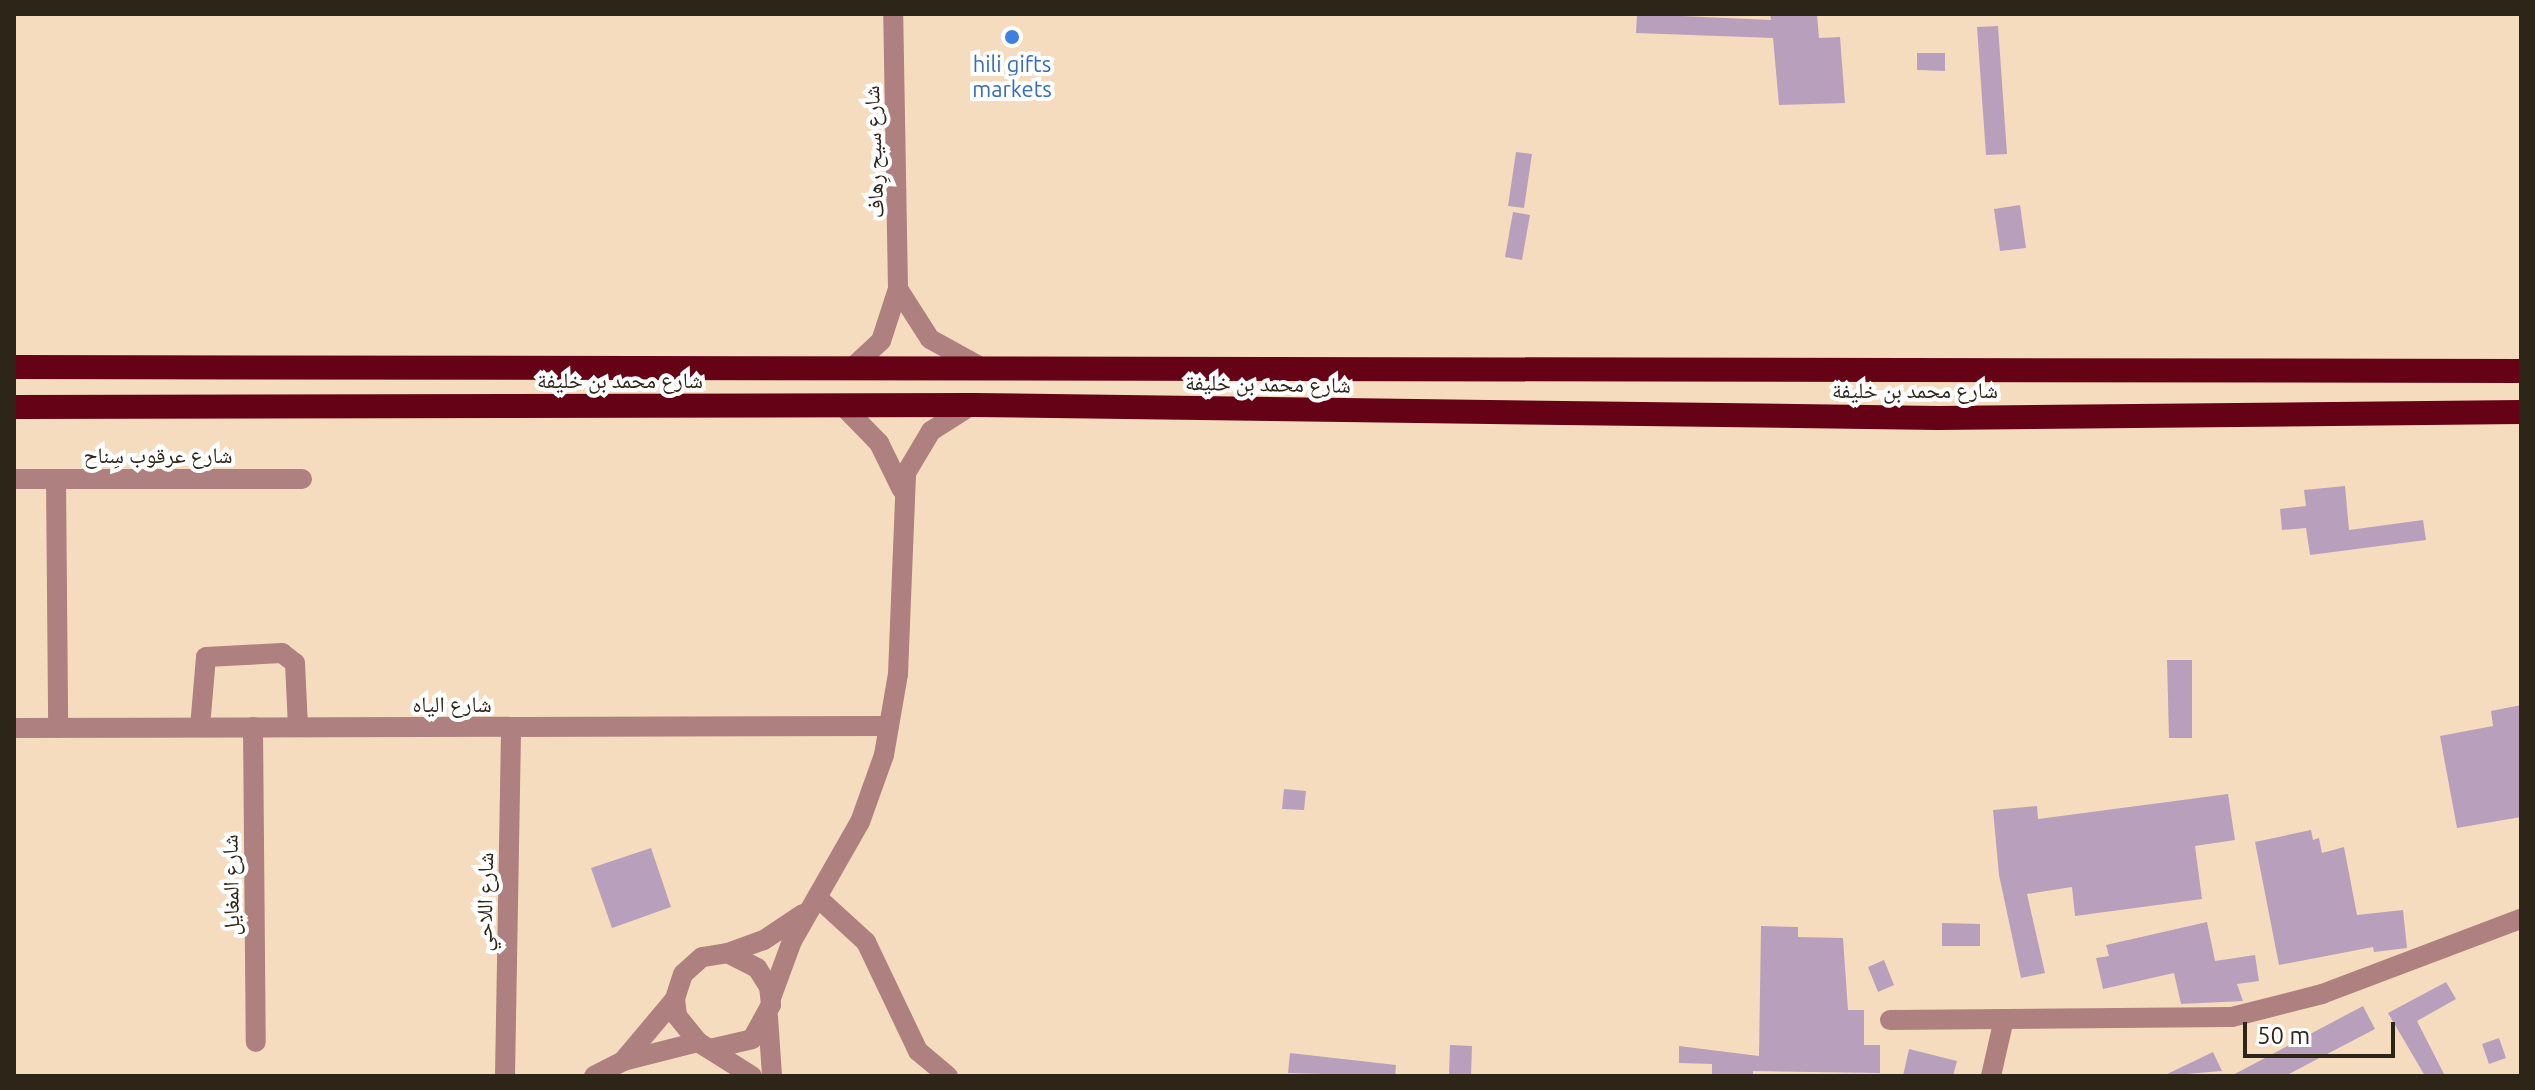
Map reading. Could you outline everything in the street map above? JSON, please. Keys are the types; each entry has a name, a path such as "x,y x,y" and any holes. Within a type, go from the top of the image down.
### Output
{"highway":[{"name":"شارع محمد بن خليفة","path":"14,367 2521,371"},
{"name":"شارع محمد بن خليفة","path":"14,407 974,405 1938,418 2521,412"}],"street":[{"name":"شارع سيح رِهاف","path":"854,366 881,341 898,289 893,14"},
{"path":"898,289 930,339 982,367"},
{"path":"594,1076 623,1061 706,1045 740,1046 769,1008 783,960 860,822 889,726 898,674 902,490 912,458 926,437 944,420 974,405"},
{"path":"843,406 879,443 902,490"},
{"name":"شارع عرقوب سِناح","path":"14,479 302,479"},
{"path":"56,479 58,728"},
{"path":"200,727 206,657 282,653 295,663 298,727"},
{"name":"شارع الياه","path":"14,728 889,726"},
{"name":"شارع المغايل","path":"253,727 256,1042"},
{"name":"شارع اللاحي","path":"505,1076 511,728"},
{"path":"623,1061 675,999 691,965 764,940 815,902"},
{"path":"815,902 866,942 918,1051 948,1076"},
{"path":"1890,1020 2096,1015 2185,1019 2278,1008 2454,948 2521,919"},
{"path":"728,953 757,968 769,1008 772,1076"},
{"path":"675,999 677,1016 706,1045 752,1076"},
{"path":"1991,1076 2004,1019"}],"building":[{"path":"1637,14 1771,20 1770,14 1817,14 1819,38 1840,37 1845,103 1779,105 1773,38 1636,33"},
{"path":"1998,26 2007,154 1986,155 1977,27"},
{"path":"1917,53 1945,53 1945,71 1917,70"},
{"path":"1516,152 1532,154 1524,208 1508,206"},
{"path":"2020,205 2026,248 2000,251 1994,209"},
{"path":"1513,212 1530,215 1522,260 1505,257"},
{"path":"2345,486 2349,530 2423,520 2426,540 2310,555 2306,528 2282,530 2280,509 2306,506 2304,490"},
{"path":"2167,660 2192,660 2192,738 2169,738"},
{"path":"2521,705 2521,817 2457,828 2440,736 2493,726 2491,711"},
{"path":"1284,789 1306,791 1304,810 1282,809"},
{"path":"2228,794 2235,840 2195,846 2202,899 2075,916 2072,887 2027,894 2045,973 2021,978 1999,875 1993,810 2037,806 2038,819"},
{"path":"2311,830 2313,840 2319,838 2322,853 2344,847 2357,915 2403,910 2407,948 2374,952 2373,947 2279,965 2255,842"},
{"path":"651,848 671,907 612,928 591,868"},
{"path":"2207,922 2215,961 2255,955 2259,981 2237,984 2243,1001 2181,1004 2174,973 2103,989 2096,958 2109,956 2106,945"},
{"path":"1942,923 1980,924 1980,946 1942,946"},
{"path":"1761,926 1798,927 1798,937 1843,938 1848,1010 1864,1010 1864,1045 1880,1045 1880,1073 1753,1071 1753,1076 1712,1076 1712,1064 1679,1063 1679,1046 1759,1056"},
{"path":"1884,960 1894,985 1878,992 1868,967"},
{"path":"2446,982 2456,999 2417,1021 2445,1076 2425,1076 2388,1013"},
{"path":"2363,1006 2375,1029 2285,1076 2231,1076"},
{"path":"2499,1038 2506,1058 2489,1064 2482,1044"},
{"path":"1450,1045 1472,1046 1471,1076 1449,1076"},
{"path":"1909,1049 1957,1061 1953,1076 1903,1076"},
{"path":"2213,1052 2222,1071 2163,1076"},
{"path":"1290,1053 1396,1065 1395,1076 1288,1073"}],"place":[{"name":"hili gifts markets","path":"1012,37"}]}
